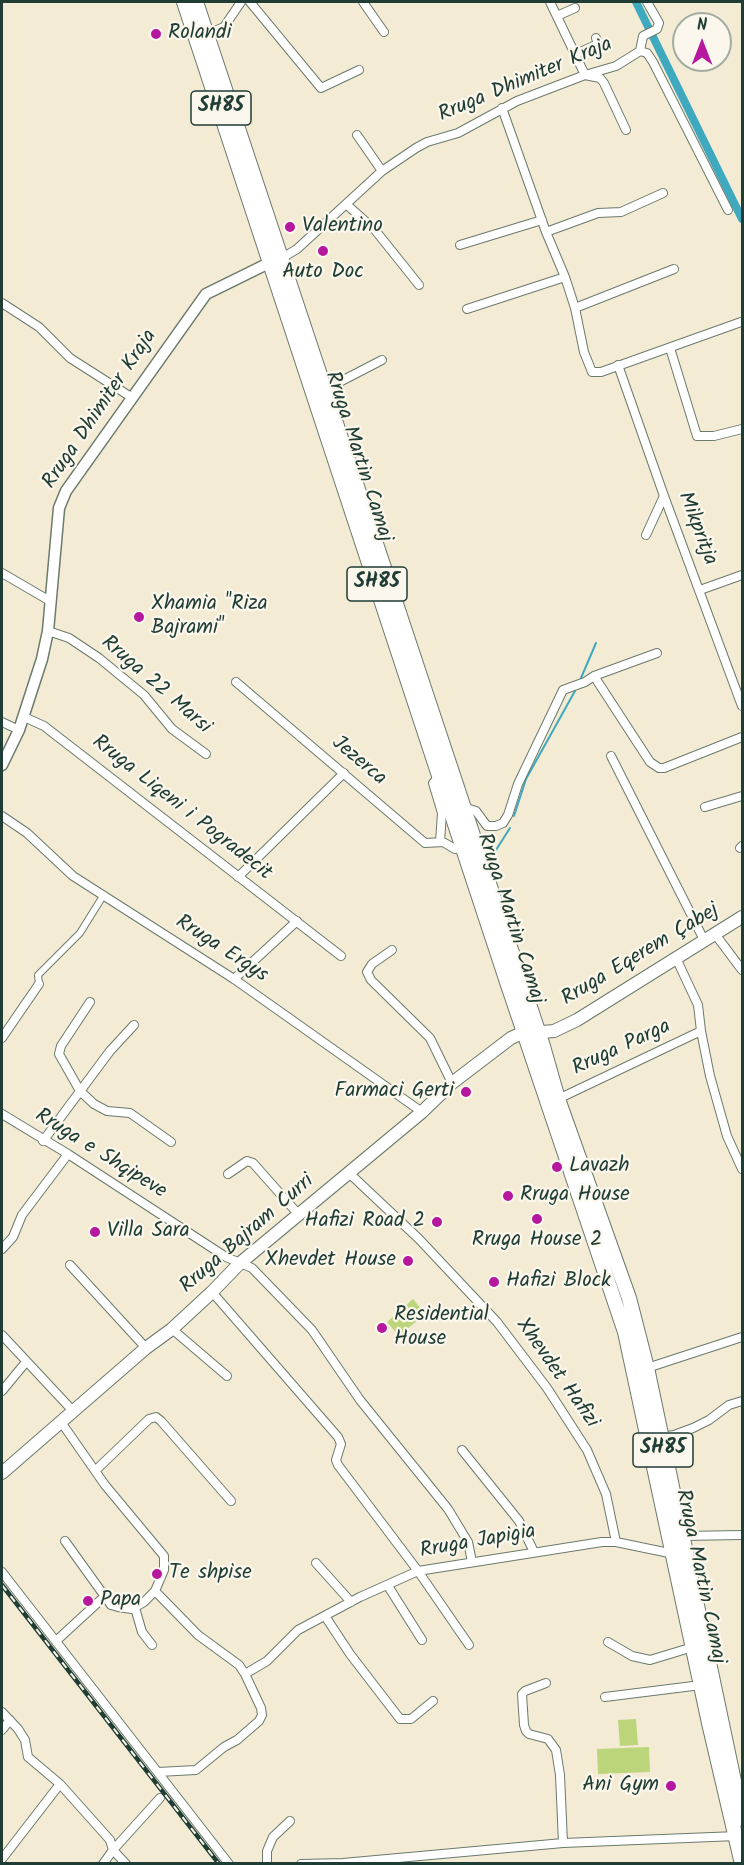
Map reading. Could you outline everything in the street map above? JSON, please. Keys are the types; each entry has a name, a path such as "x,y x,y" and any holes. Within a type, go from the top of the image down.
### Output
{"highway":[{"name":"Rruga Martin Camaj","path":"184,2 276,260 326,389 463,807 625,1332 701,1686 742,1863"},
{"name":"Rruga Martin Camaj","path":"196,2 464,848 621,1273 647,1368 742,1819"}],"main road":[{"name":"Rruga Eqerem Çabej","path":"532,1034 555,1030 577,1020 742,917"},
{"name":"Rruga Bajram Curri","path":"2,1473 146,1348 172,1329 239,1264 422,1112 452,1083 511,1038 532,1034"}],"street":[{"path":"207,34 224,27 241,2"},
{"path":"250,2 321,88 359,70"},
{"path":"363,2 384,32"},
{"path":"550,2 585,75 600,78 604,83 626,130"},
{"path":"640,51 644,36 657,29 659,23 647,2"},
{"path":"557,16 575,8"},
{"path":"576,54 598,44 596,38"},
{"name":"Rruga Dhimiter Kraja","path":"2,765 24,717 48,631 59,508 66,491 206,294 297,249 382,171 416,148 427,142 458,133 502,108 585,75 616,66 640,51 647,53 653,62 728,210"},
{"path":"502,108 546,232 565,277 584,352 592,372 601,372 741,322"},
{"path":"357,135 382,171"},
{"path":"546,232 598,213 621,212 663,193"},
{"path":"346,204 375,230 418,285"},
{"path":"460,245 542,220"},
{"path":"574,308 674,269"},
{"path":"467,309 565,277"},
{"path":"2,303 39,327 70,358 131,397"},
{"path":"670,348 697,436 714,436 742,429"},
{"path":"326,389 382,360"},
{"name":"Mikpritja","path":"618,365 742,706"},
{"path":"646,535 664,496"},
{"path":"2,573 50,601"},
{"path":"700,590 742,575"},
{"name":"Rruga 22 Marsi","path":"48,631 69,638 99,658 144,695 172,729 206,754"},
{"path":"463,807 476,811 487,826 502,823 508,815 518,784 563,690 657,653"},
{"path":"594,676 650,762 659,768 742,737"},
{"name":"Jezerca","path":"236,682 425,843 440,842 455,849 464,848"},
{"name":"Rruga Liqeni i Pogradecit","path":"24,717 44,726 341,956"},
{"path":"2,722 19,730"},
{"path":"611,756 710,937 742,970"},
{"path":"238,877 344,773"},
{"path":"440,776 433,783 442,813 440,842"},
{"path":"705,807 742,795"},
{"name":"Rruga Ergys","path":"2,816 27,833 73,876 234,979 422,1112"},
{"path":"2,1038 39,984 38,975 80,933 104,896"},
{"path":"234,979 297,921"},
{"path":"392,950 372,964 367,972 371,980 430,1038 452,1083"},
{"path":"676,958 698,1005 710,1076 728,1136 742,1169"},
{"path":"90,1002 61,1046 59,1054 80,1091 94,1104 107,1111 130,1113 171,1142"},
{"path":"43,1141 110,1051 134,1025"},
{"name":"Rruga Parga","path":"558,1099 701,1031"},
{"name":"Rruga e Shqipeve","path":"2,1114 226,1257 252,1268 312,1330 360,1400 448,1509 468,1542 472,1562"},
{"path":"2,1249 13,1238 21,1215 68,1154"},
{"path":"228,1174 247,1161 253,1163 299,1215"},
{"name":"Xhevdet Hafizi","path":"349,1173 419,1239 497,1322 547,1388 587,1450 606,1494 616,1542"},
{"path":"70,1265 146,1348"},
{"path":"212,1292 338,1437 341,1444 336,1460 338,1466 418,1571 469,1645"},
{"path":"172,1329 227,1376"},
{"path":"2,1335 73,1411"},
{"path":"647,1368 742,1337"},
{"path":"2,1391 26,1362"},
{"path":"661,1437 693,1428 709,1420 729,1405 742,1401"},
{"path":"96,1470 149,1419 156,1417 231,1501"},
{"path":"61,1422 126,1512 164,1556 164,1569 155,1591 135,1608 128,1610 111,1605 65,1541"},
{"path":"462,1450 519,1521 534,1552"},
{"path":"682,1536 742,1534"},
{"name":"Rruga Japigia","path":"245,1674 267,1661 298,1630 418,1571 602,1542 616,1542 674,1554"},
{"path":"316,1563 351,1602"},
{"path":"2,1572 229,1863"},
{"path":"388,1586 422,1640"},
{"path":"155,1591 198,1635 239,1665 261,1708 262,1715 259,1721 196,1770 158,1772"},
{"path":"56,1641 105,1596"},
{"path":"135,1608 142,1632 152,1645"},
{"path":"325,1616 350,1654 400,1719 405,1721 411,1719 433,1701"},
{"path":"608,1642 632,1656 650,1660 693,1647"},
{"path":"546,1683 522,1694 524,1725 529,1734 548,1739 556,1750 560,1775 563,1844"},
{"path":"606,1697 701,1686"},
{"path":"2,1712 25,1740 28,1757 60,1784 110,1840 113,1850 126,1863"},
{"path":"2,1730 10,1720"},
{"path":"2,1859 60,1784"},
{"path":"103,1863 160,1798"},
{"path":"267,1863 267,1851 273,1837 290,1821"},
{"path":"301,1863 343,1863 563,1844 737,1836"},
{"path":"465,1853 470,1863"}],"green space":[{"path":"413,1299 425,1314 399,1336 387,1322"},
{"path":"636,1719 638,1745 620,1746 618,1720"},
{"path":"649,1747 650,1772 598,1774 597,1749"}],"waterway":[{"path":"636,2 742,219"},
{"path":"581,678 596,643"},
{"path":"514,816 526,779 575,691"},
{"path":"492,865 496,850 510,828"}],"railway":[{"path":"2,1585 219,1864"}],"place":[{"name":"Rolandi","path":"156,34"},
{"name":"Valentino","path":"290,227"},
{"name":"Auto Doc","path":"323,251"},
{"name":"Xhamia ''Riza Bajrami''","path":"139,617"},
{"name":"Farmaci Gerti","path":"466,1092"},
{"name":"Lavazh","path":"557,1167"},
{"name":"Rruga House","path":"508,1196"},
{"name":"Rruga House 2","path":"537,1219"},
{"name":"Hafizi Road 2","path":"437,1222"},
{"name":"Villa Sara","path":"95,1232"},
{"name":"Xhevdet House","path":"408,1261"},
{"name":"Hafizi Block","path":"494,1282"},
{"name":"Residential House","path":"382,1328"},
{"name":"Te shpise","path":"157,1574"},
{"name":"Papa","path":"88,1601"},
{"name":"Ani Gym","path":"671,1786"}]}
